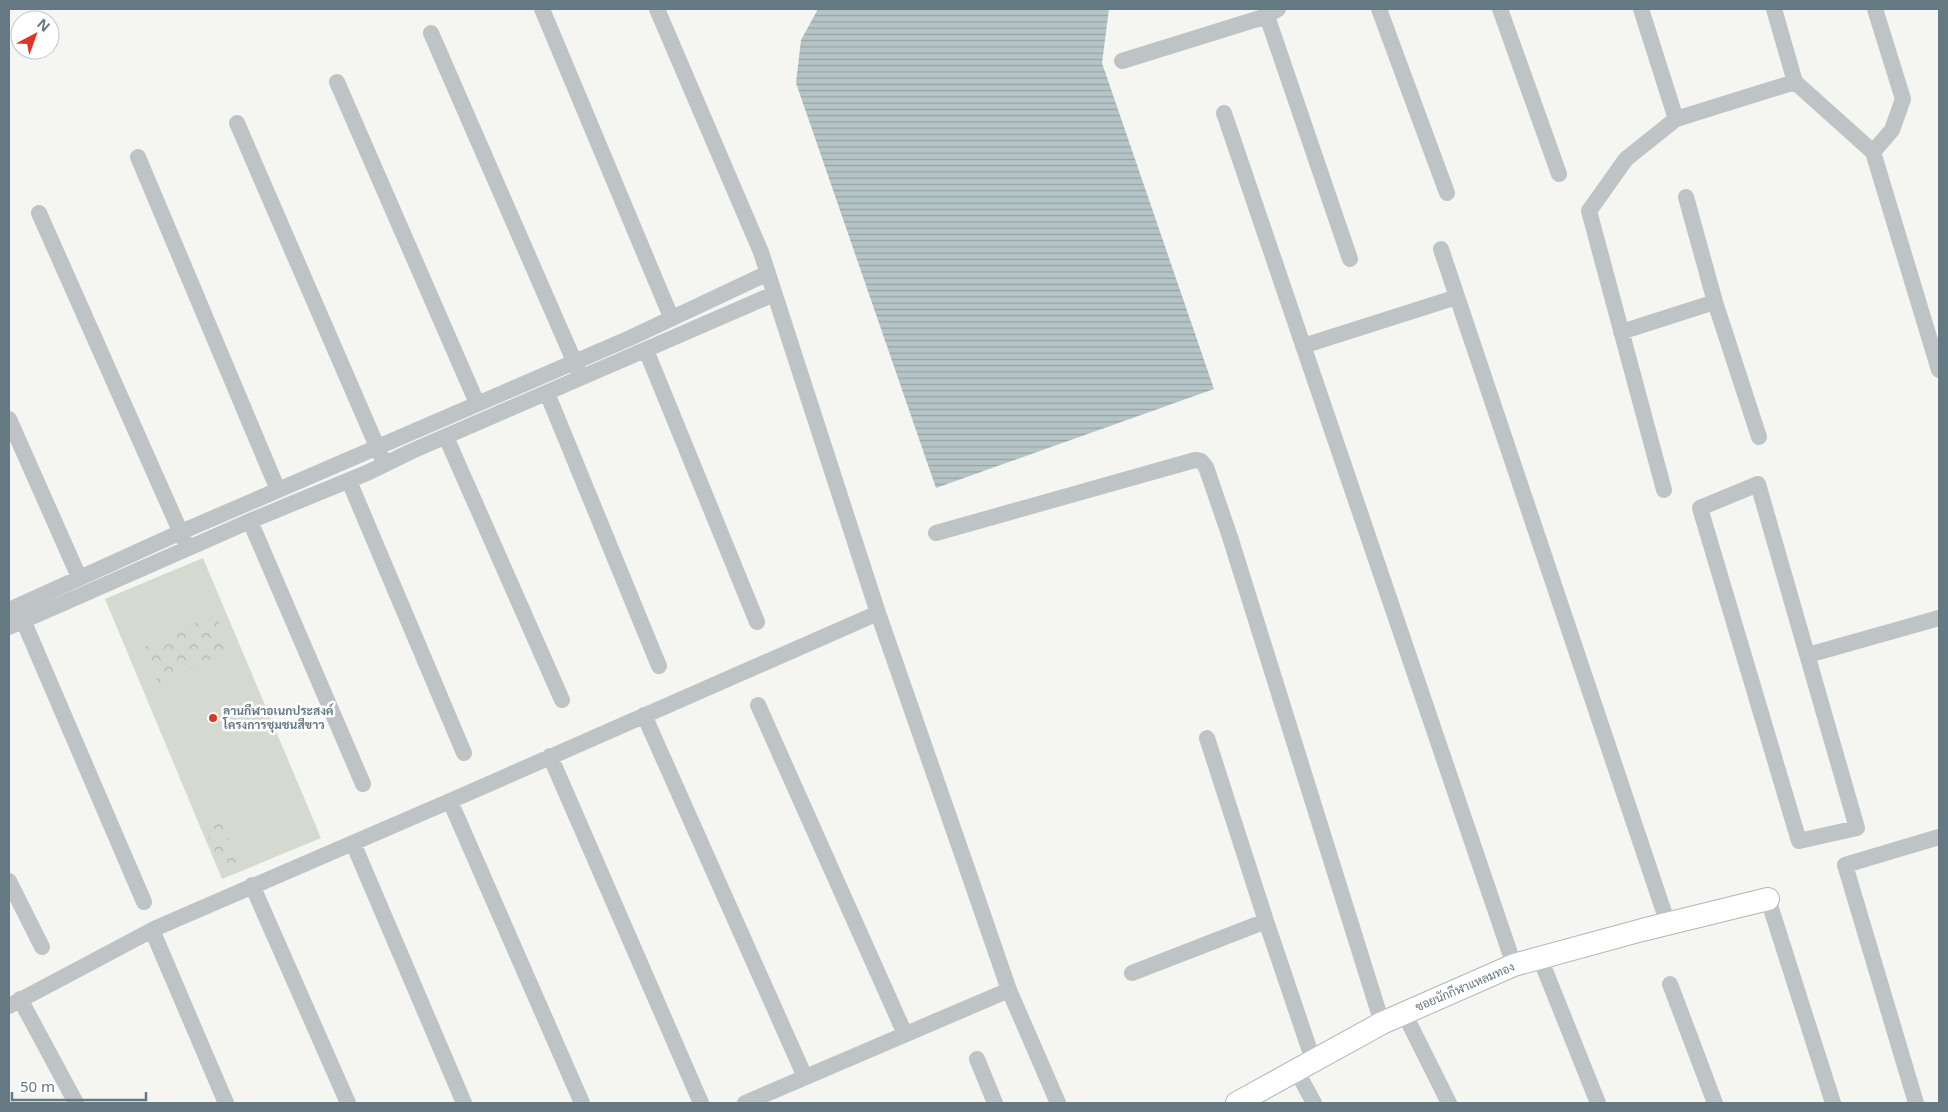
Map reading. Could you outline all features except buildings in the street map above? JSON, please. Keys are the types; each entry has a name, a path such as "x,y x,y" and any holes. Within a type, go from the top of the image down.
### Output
{"street":[{"path":"542,9 671,317"},
{"path":"657,9 747,219 768,274 878,613 1010,990 1058,1103"},
{"path":"1379,9 1447,193"},
{"path":"1500,9 1559,174"},
{"path":"1641,9 1676,119"},
{"path":"1774,9 1795,82 1873,152 1939,370"},
{"path":"1873,152 1892,130 1903,99 1876,9"},
{"path":"1122,60 1273,13 1350,259"},
{"path":"431,33 582,379"},
{"path":"337,82 477,403"},
{"path":"1664,490 1589,212 1626,159 1676,119 1795,82"},
{"path":"1224,113 1514,965"},
{"path":"237,123 385,465"},
{"path":"138,157 278,490"},
{"path":"1686,197 1715,302 1760,437"},
{"path":"39,213 188,549"},
{"path":"1441,249 1668,924"},
{"path":"14,616 79,577 630,338 671,317 768,274"},
{"path":"14,616 188,549 250,520 348,481 412,451 582,379 774,294"},
{"path":"1303,346 1457,297"},
{"path":"1621,332 1715,302"},
{"path":"646,350 757,622"},
{"path":"547,393 659,666"},
{"path":"9,419 79,577"},
{"path":"446,437 562,700"},
{"path":"936,534 1195,460 1201,462 1206,467 1230,537 1382,1023"},
{"path":"348,481 464,753"},
{"path":"1758,484 1808,655 1857,828 1799,841 1700,508 1758,484"},
{"path":"250,520 363,784"},
{"path":"76,1103 14,1002 152,930 878,613"},
{"path":"14,616 144,902"},
{"path":"1808,655 1939,618"},
{"path":"758,705 905,1034"},
{"path":"644,715 805,1077"},
{"path":"1207,738 1266,921 1314,1103"},
{"path":"550,756 701,1103"},
{"path":"450,801 582,1103"},
{"path":"1916,1103 1845,865 1939,837"},
{"path":"353,843 464,1103"},
{"path":"9,881 42,947"},
{"path":"252,885 348,1103"},
{"path":"1768,899 1833,1103"},
{"name":"ซอยนักกีฬาแหลมทอง","path":"1237,1103 1382,1023 1514,965 1768,899"},
{"path":"1132,973 1266,921"},
{"path":"152,930 226,1103"},
{"path":"1540,958 1598,1103"},
{"path":"1670,984 1715,1103"},
{"path":"745,1103 1010,990"},
{"path":"1404,1013 1449,1103"},
{"path":"977,1059 995,1103"}],"green space":[{"name":"ลานกีฬาอเนกประสงค์ โครงการชุมชนสีขาว","path":"203,558 321,838 222,879 105,599"},
{"path":"215,614 232,649 159,683 142,648"},
{"path":"221,821 237,864 222,870 205,828"}],"shaded area":[{"path":"818,9 1109,9 1102,63 1214,389 936,488 796,83 801,40"}],"place":[{"name":"ลานกีฬาอเนกประสงค์ โครงการชุมชนสีขาว","path":"213,718"}]}
